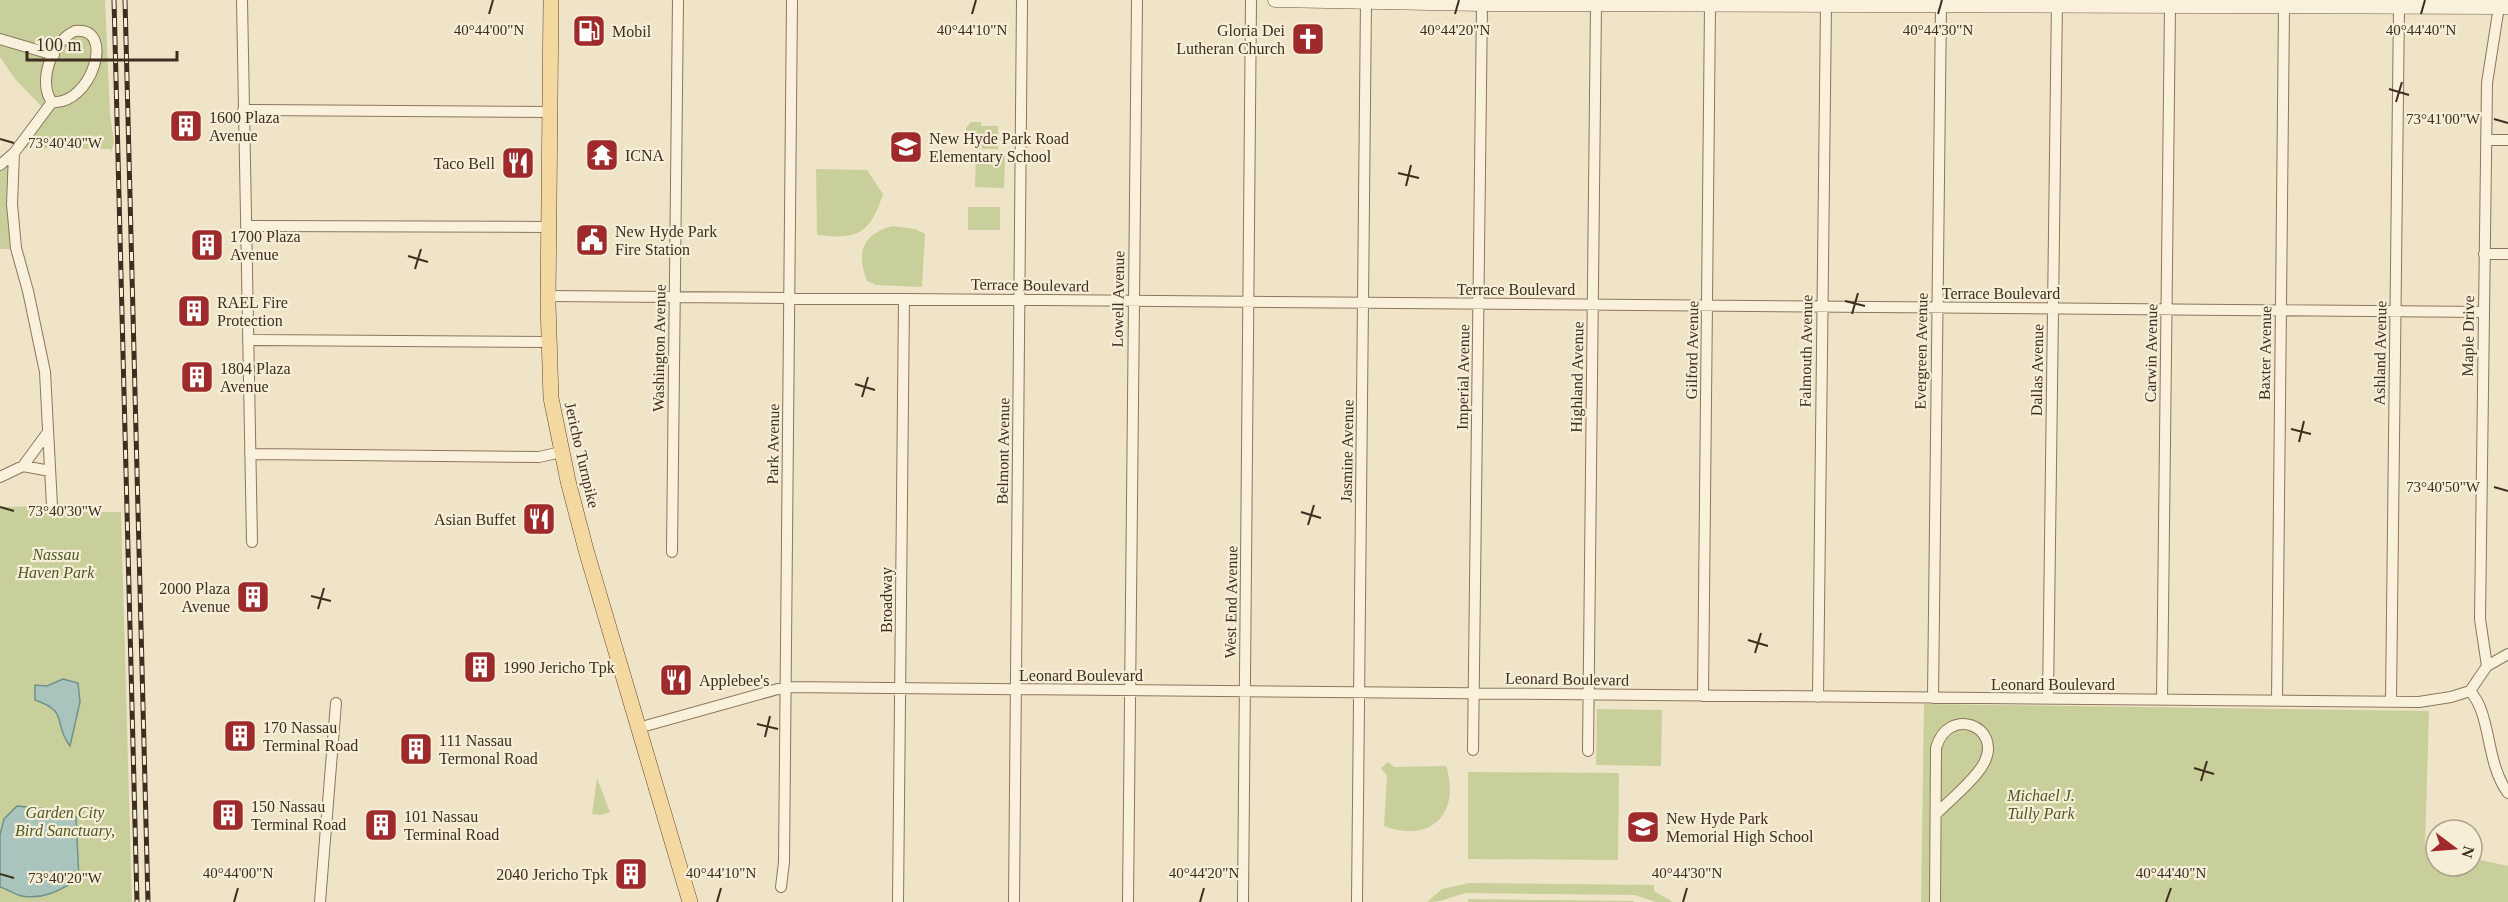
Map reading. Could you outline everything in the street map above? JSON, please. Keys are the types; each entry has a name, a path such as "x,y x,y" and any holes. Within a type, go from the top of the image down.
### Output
{"main road":[{"name":"Jericho Turnpike","path":"551,0 548,227 550,398 586,550 690,902"},
{"path":"1275,0 1596,4 1637,2 1710,5 2056,3 2284,7 2479,3 2503,5"}],"street":[{"path":"242,0 252,542"},
{"name":"Washington Avenue","path":"672,552 678,0"},
{"name":"Park Avenue","path":"782,888 792,0"},
{"name":"Belmont Avenue","path":"1014,902 1022,0"},
{"name":"Lowell Avenue","path":"1128,902 1137,0"},
{"name":"West End Avenue","path":"1243,902 1251,0"},
{"name":"Jasmine Avenue","path":"1357,902 1366,1"},
{"name":"Imperial Avenue","path":"1473,750 1486,2"},
{"name":"Dallas Avenue","path":"2048,699 2056,3"},
{"name":"Highland Avenue","path":"1588,751 1596,4"},
{"name":"Gilford Avenue","path":"1703,696 1710,5"},
{"name":"Falmouth Avenue","path":"1818,697 1826,5"},
{"name":"Evergreen Avenue","path":"1933,698 1941,5"},
{"name":"Maple Drive","path":"2487,666 2480,619 2487,83 2503,5"},
{"name":"Carwin Avenue","path":"2162,700 2170,6"},
{"name":"Ashland Avenue","path":"2391,701 2399,6"},
{"name":"Baxter Avenue","path":"2277,700 2284,7"},
{"path":"75,31 87,33 96,45 94,66 84,85 73,96 60,102 52,102 45,88 48,68 54,55 66,36 75,31"},
{"path":"0,39 54,55"},
{"path":"0,165 14,153 52,102"},
{"path":"243,110 550,112"},
{"path":"2486,140 2508,140"},
{"path":"14,153 12,204 14,233 45,372 52,506"},
{"path":"246,226 548,227"},
{"path":"2484,254 2508,254"},
{"name":"Terrace Boulevard","path":"548,296 2483,312"},
{"name":"Broadway","path":"898,902 903,299"},
{"path":"248,340 548,342"},
{"path":"0,477 23,466 48,432"},
{"path":"250,454 539,457 561,452"},
{"path":"23,466 50,471"},
{"path":"2508,654 2487,666 2470,691 2480,708 2496,773 2508,793"},
{"name":"Leonard Boulevard","path":"638,728 785,687 2419,702 2451,697 2470,691"},
{"path":"320,902 336,703"},
{"path":"1935,902 1936,748 1938,739 1942,733 1954,725 1968,724 1978,728 1986,737 1988,744 1984,763 1936,814"}],"green space":[{"path":"0,0 105,0 110,114 114,142 110,154 110,149 14,148 44,109 15,79 0,57"},
{"path":"971,122 981,122 981,126 998,126 998,149 982,149 981,144 966,144 966,128"},
{"path":"976,154 1005,155 1004,188 975,187"},
{"path":"13,158 12,249 0,249 0,170"},
{"path":"816,169 867,170 883,194 873,218 861,231 843,236 817,235"},
{"path":"968,207 1000,207 1000,230 968,230"},
{"path":"892,226 915,229 925,234 922,287 876,285 867,281 862,261 864,246 874,234"},
{"name":"Garden City Bird Sanctuary,","path":"45,506 46,512 121,512 132,902 0,902 0,507"},
{"name":"Michael J. Tully Park","path":"1924,704 2429,711 2424,878 2484,878 2484,861 2508,866 2508,902 1921,902"},
{"path":"1597,709 1662,710 1661,766 1596,765"},
{"path":"1388,762 1394,767 1446,766 1450,783 1449,798 1438,820 1416,831 1401,831 1384,826 1387,776 1381,768"},
{"path":"1468,772 1619,773 1618,860 1468,859"},
{"path":"597,778 610,812 600,815 592,814"},
{"path":"1469,883 1654,885 1654,891 1673,902 1656,902 1635,895 1466,893 1427,902 1442,889"},
{"path":"1468,899 1634,901 1634,902 1468,902"}],"water":[{"path":"63,679 78,683 80,702 70,746 57,714 46,704 35,700 35,685 47,686"},
{"path":"17,806 58,810 76,817 79,879 38,897 19,895 0,887 0,835 4,819"}],"railway":[{"path":"114,0 137,902"},
{"path":"125,0 148,902"}],"place":[{"name":"Mobil","path":"589,31"},
{"name":"Gloria Dei Lutheran Church","path":"1308,39"},
{"name":"1600 Plaza Avenue","path":"186,126"},
{"name":"New Hyde Park Road Elementary School","path":"906,147"},
{"name":"ICNA","path":"602,155"},
{"name":"Taco Bell","path":"518,163"},
{"name":"New Hyde Park Fire Station","path":"592,240"},
{"name":"1700 Plaza Avenue","path":"207,245"},
{"name":"RAEL Fire Protection","path":"194,311"},
{"name":"1804 Plaza Avenue","path":"197,377"},
{"name":"Asian Buffet","path":"539,519"},
{"name":"2000 Plaza Avenue","path":"253,597"},
{"name":"1990 Jericho Tpk","path":"480,667"},
{"name":"Applebee's","path":"676,680"},
{"name":"170 Nassau Terminal Road","path":"240,736"},
{"name":"111 Nassau Termonal Road","path":"416,749"},
{"name":"150 Nassau Terminal Road","path":"228,815"},
{"name":"101 Nassau Terminal Road","path":"381,825"},
{"name":"New Hyde Park Memorial High School","path":"1643,827"},
{"name":"2040 Jericho Tpk","path":"631,874"}],"park label":[{"name":"Nassau Haven Park","path":"56,563"}]}
